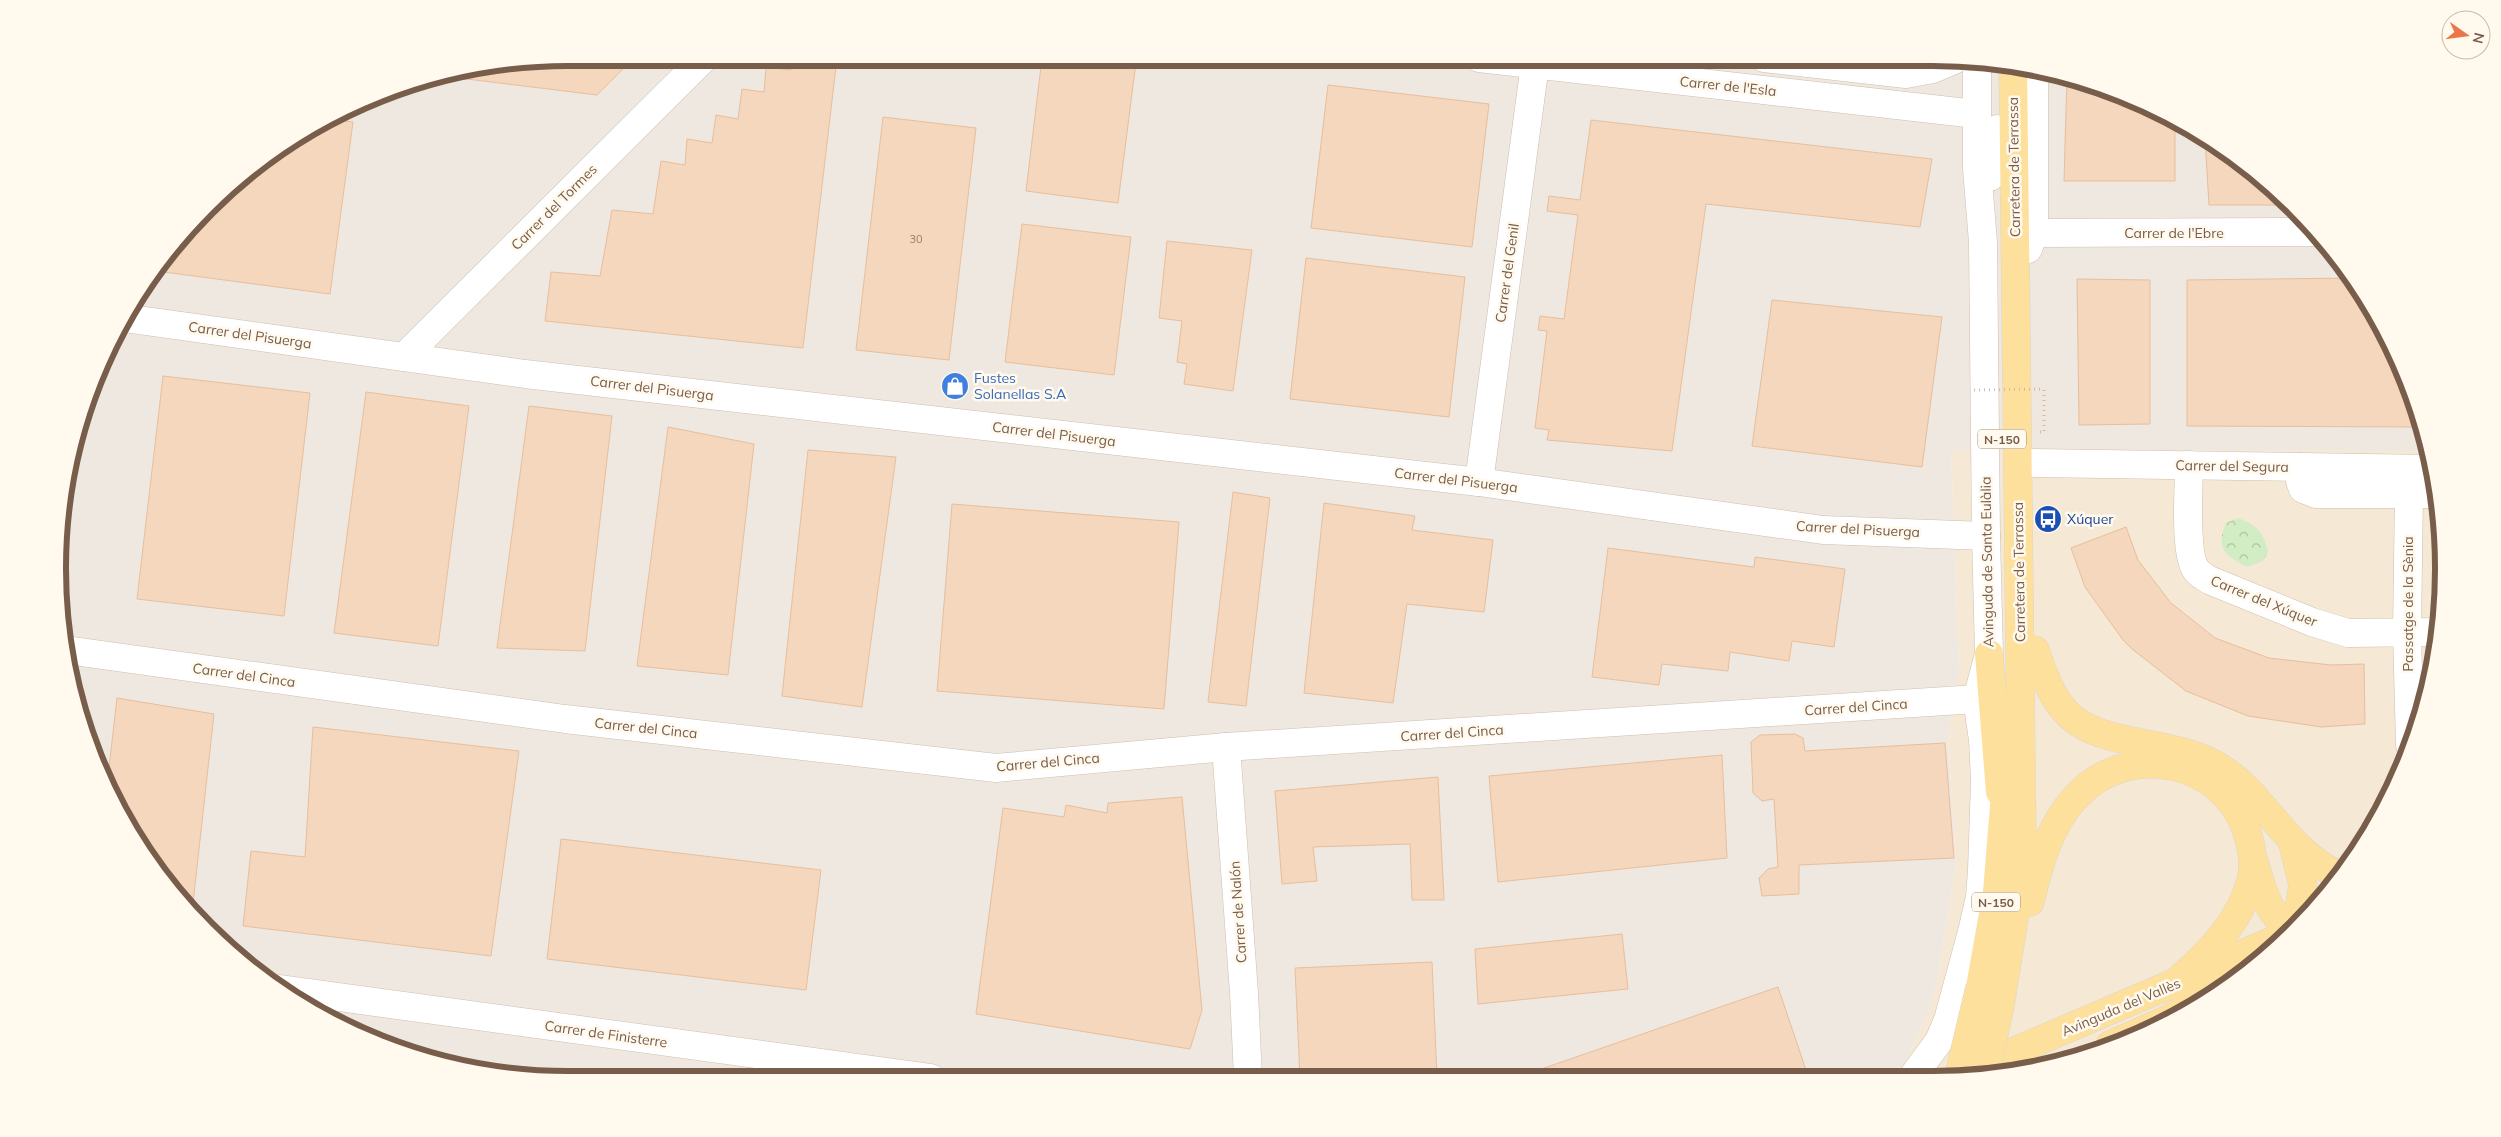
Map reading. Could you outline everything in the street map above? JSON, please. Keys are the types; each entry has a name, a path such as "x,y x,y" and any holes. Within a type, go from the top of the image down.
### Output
{"main road":[{"name":"Carretera de Terrassa","path":"1959,1070 1980,987 1997,892 2007,770 1987,121 1995,71"},
{"name":"Carretera de Terrassa","path":"1986,1067 2000,1006 2016,907 2022,838 2013,73"},
{"path":"2015,185 2031,242 2034,463 2035,650 2033,772 2030,801 2022,838"},
{"path":"2035,650 2054,695 2076,721 2102,734 2162,745 2213,764 2238,781 2293,844 2333,871"},
{"path":"1989,654 2002,814"},
{"path":"2000,1006 2015,966 2033,890 2049,839 2057,823 2075,798 2104,775 2129,766 2160,763 2191,771 2207,778 2219,788 2239,812 2270,907 2275,916 2286,926"},
{"path":"2293,844 2303,885 2299,912"},
{"path":"2172,985 2204,957 2232,924 2247,894 2254,861"},
{"name":"Avinguda del Vallès","path":"1972,1069 2267,944"}],"street":[{"name":"Carrer del Tormes","path":"404,357 696,66"},
{"name":"Carrer del Genil","path":"1479,482 1535,66"},
{"name":"Carrer de l'Esla","path":"1551,66 1987,121"},
{"path":"1835,66 1906,74 1941,66"},
{"path":"1961,67 1987,121"},
{"path":"2031,242 2034,77"},
{"name":"Carretera de Terrassa","path":"1983,242 1987,121"},
{"name":"Carrer de l'Ebre","path":"2031,242 2306,232"},
{"name":"Avinguda de Santa Eulàlia","path":"1918,1071 1928,1060 1948,1020 1980,898 1984,781 1983,740 1976,699 1989,654 1983,242"},
{"name":"Carrer del Pisuerga","path":"133,319 525,374 1479,482 1823,530 1986,536"},
{"name":"Carrer del Segura","path":"2034,463 2425,469"},
{"name":"Carrer del Xúquer","path":"2190,465 2189,532 2191,560 2197,572 2230,590 2336,630 2348,633 2430,632"},
{"path":"2300,467 2300,481 2303,490 2316,494 2429,494"},
{"name":"Passatge de la Sènia","path":"2409,494 2407,632 2418,687 2415,707"},
{"name":"Carrer del Cinca","path":"74,652 565,719 996,768 1226,747 1976,699"},
{"name":"Carrer de Nalón","path":"1226,747 1244,983 1248,1071"},
{"name":"Carrer de Finisterre","path":"298,991 880,1071"}],"path":[{"path":"1974,390 2044,389 2044,432"}],"shaded area":[{"path":"568,66 1932,66 1965,67 2030,76 2062,83 2125,104 2155,118 2212,151 2264,191 2310,237 2350,289 2383,346 2397,376 2421,451 1951,450 1959,671 1948,739 1956,863 1938,975 1927,1015 1910,1052 1912,1071 568,1071 536,1070 471,1061 439,1054 376,1033 346,1019 289,986 237,946 213,924 191,900 151,848 118,791 104,761 83,698 76,666 67,601 66,568 67,536 76,471 83,439 104,376 134,317 170,263 213,213 263,170 317,134 376,104 439,83 503,71"},
{"path":"1951,450 2421,451 2430,503 2435,568 2430,634 2418,698 2397,761 2383,791 2350,848 2310,900 2264,946 2212,986 2155,1019 2125,1033 2062,1054 2030,1061 1965,1070 1912,1071 1910,1052 1927,1015 1938,975 1956,863 1948,739 1959,671"}],"green space":[{"path":"2238,518 2259,530 2268,552 2263,561 2247,567 2228,555 2222,545 2226,523"}],"building":[{"path":"626,66 597,95 461,78 536,67"},
{"path":"792,66 836,66 803,348 545,321 551,272 600,276 612,210 653,214 661,161 685,165 687,139 712,143 716,115 738,119 742,89 764,92 766,67 791,70"},
{"path":"1041,66 1135,66 1118,203 1026,191"},
{"path":"2067,84 2125,104 2175,129 2175,181 2064,181"},
{"path":"1328,85 1489,104 1472,247 1311,228"},
{"path":"883,117 976,128 949,360 856,350"},
{"path":"1591,120 1932,159 1920,227 1706,204 1672,451 1547,440 1549,430 1535,428 1547,331 1538,330 1540,316 1564,319 1578,215 1547,211 1549,196 1580,200"},
{"path":"341,121 353,122 330,294 163,272 191,237 237,191 289,151"},
{"path":"2206,147 2238,170 2279,205 2209,205"},
{"path":"1022,224 1131,237 1114,375 1005,362"},
{"path":"1167,241 1252,250 1233,391 1184,384 1187,364 1177,362 1182,321 1159,318"},
{"path":"1306,258 1465,277 1449,417 1290,399"},
{"path":"2342,278 2383,346 2397,376 2414,427 2187,426 2187,280"},
{"path":"2077,279 2150,280 2150,424 2079,425"},
{"path":"1772,300 1942,317 1922,467 1752,446"},
{"path":"163,376 310,393 284,616 137,599"},
{"path":"366,392 469,406 438,646 334,633"},
{"path":"529,406 612,416 585,651 497,648"},
{"path":"668,427 754,444 728,675 637,666"},
{"path":"808,450 896,457 862,707 782,696"},
{"path":"1233,492 1270,498 1246,706 1208,702"},
{"path":"1324,503 1415,516 1412,530 1493,540 1484,612 1407,604 1393,703 1304,693"},
{"path":"952,504 1179,522 1164,709 937,691"},
{"path":"2126,527 2138,560 2171,603 2215,638 2269,658 2331,665 2364,664 2365,724 2321,727 2248,716 2186,691 2132,649 2123,640 2085,587 2071,548"},
{"path":"1608,548 1754,567 1755,557 1845,569 1834,647 1792,641 1789,661 1730,652 1728,671 1662,664 1659,685 1592,677"},
{"path":"117,698 214,714 193,902 151,848 109,771"},
{"path":"313,727 519,751 491,956 243,926 251,851 305,857"},
{"path":"1795,734 1803,738 1805,751 1945,743 1954,858 1799,865 1799,894 1762,896 1759,878 1768,869 1778,867 1774,799 1762,801 1753,793 1751,742 1760,735"},
{"path":"1722,755 1727,858 1498,882 1489,776"},
{"path":"1438,777 1444,900 1412,900 1410,844 1313,847 1317,881 1282,884 1275,791"},
{"path":"1182,797 1202,1010 1190,1049 976,1014 1003,808 1064,817 1066,805 1107,813 1108,803"},
{"path":"561,839 821,870 806,990 547,959"},
{"path":"1622,934 1628,989 1478,1004 1475,949"},
{"path":"1432,962 1437,1071 1300,1071 1295,968"},
{"path":"1778,987 1806,1071 1536,1071"}],"place":[{"name":"Fustes Solanellas S.A","path":"955,386"},
{"name":"Xúquer","path":"2048,519"}]}
